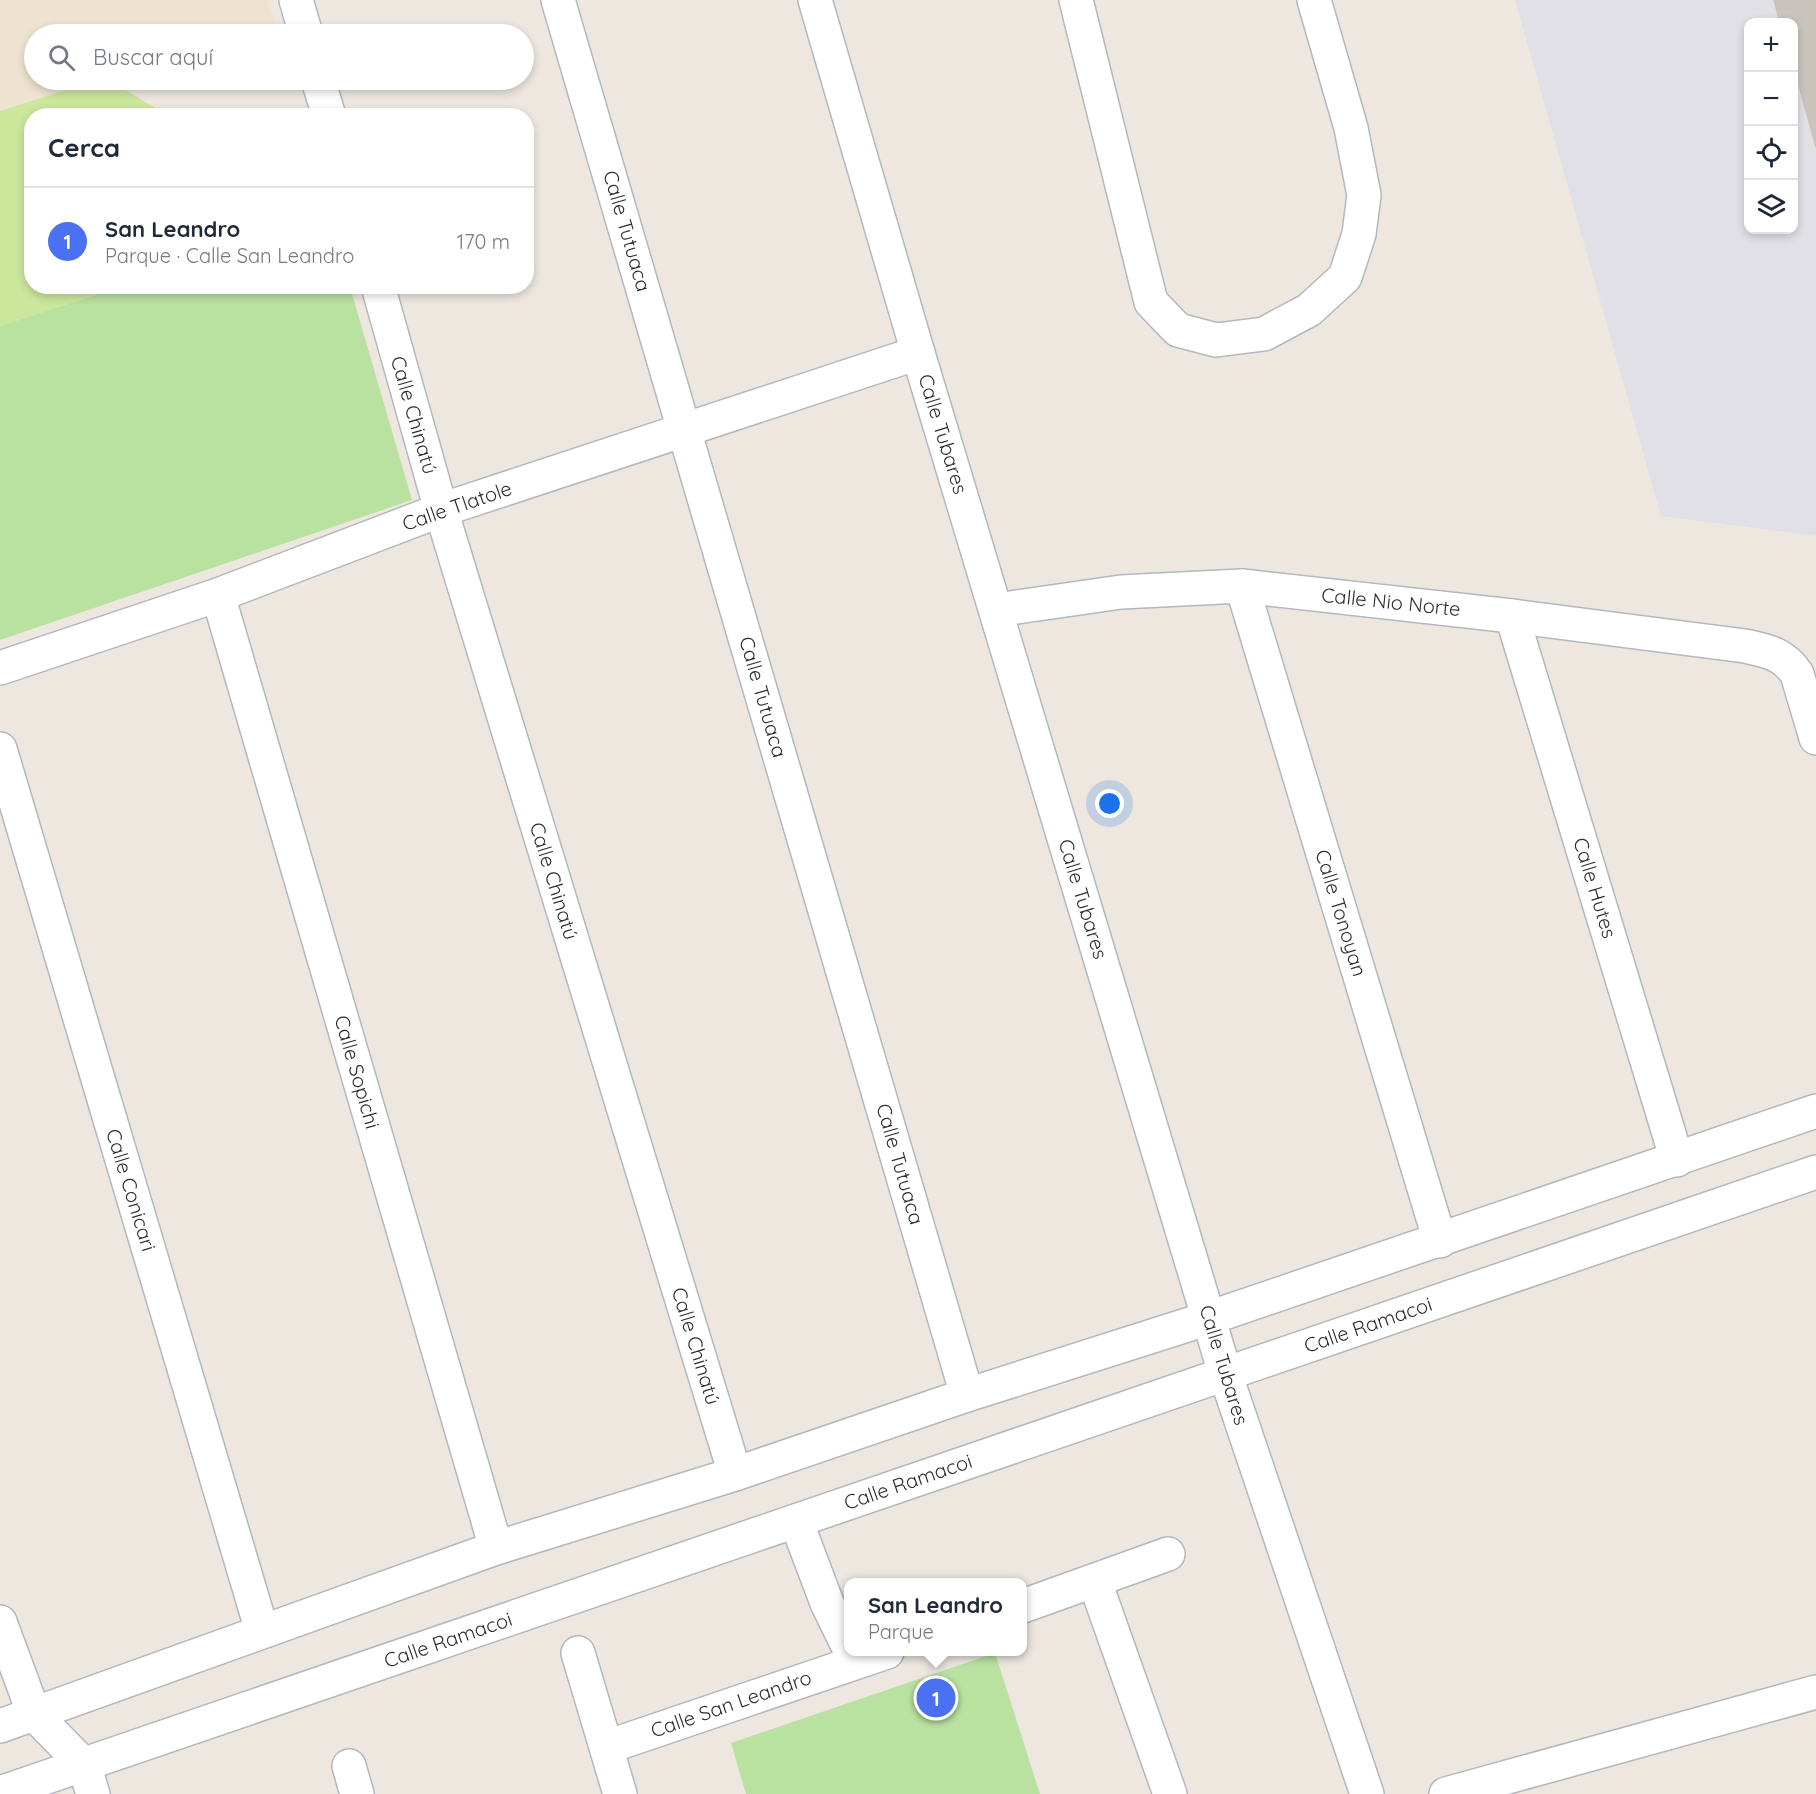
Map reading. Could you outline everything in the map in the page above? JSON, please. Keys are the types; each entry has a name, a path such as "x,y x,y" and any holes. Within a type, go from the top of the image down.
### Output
{"street":[{"path":"296,0 303,24"},
{"name":"Calle Tutuaca","path":"558,0 967,1395"},
{"name":"Calle Tubares","path":"815,0 918,352 1209,1318 1367,1794"},
{"path":"1076,0 1150,302 1178,330 1216,340 1264,334 1310,310 1345,277 1359,234 1364,195 1351,128 1314,0"},
{"path":"321,90 327,108"},
{"name":"Calle Chinatú","path":"380,294 441,510 735,1474"},
{"name":"Calle Tlatole","path":"0,668 218,595 441,510 918,352"},
{"name":"Calle Nio Norte","path":"996,610 1121,592 1242,586 1512,615 1745,646 1784,658 1797,674 1816,738"},
{"name":"Calle Tonoyan","path":"1242,586 1440,1240"},
{"name":"Calle Sopichi","path":"218,595 496,1548"},
{"name":"Calle Hutes","path":"1512,615 1677,1160"},
{"name":"Calle Conicari","path":"0,749 262,1631"},
{"path":"0,1726 496,1548 735,1474 967,1395 1209,1318 1816,1111"},
{"name":"Calle Ramacoi","path":"0,1793 88,1780 796,1521 1816,1172"},
{"path":"796,1521 823,1593 844,1637"},
{"path":"1027,1605 1168,1554"},
{"path":"1095,1582 1170,1794"},
{"path":"0,1622 34,1714 88,1780"},
{"path":"578,1653 620,1794"},
{"name":"Calle San Leandro","path":"607,1747 847,1656"},
{"path":"1446,1794 1816,1692"}],"shaded area":[{"path":"0,0 268,0 274,24 24,24 24,90 66,90 0,111"},
{"path":"1515,0 1816,0 1816,536 1661,516"}],"green space":[{"path":"66,90 126,90 155,108 24,108 24,294 98,294 0,326 0,111"},
{"path":"98,294 352,294 412,500 0,640 0,326"},
{"path":"986,1656 996,1656 1040,1794 746,1794 731,1743"}],"building":[{"path":"1774,0 1816,0 1816,147 1798,82 1798,18 1779,18"}],"place":[{"name":"San Leandro","path":"936,1698"}]}
